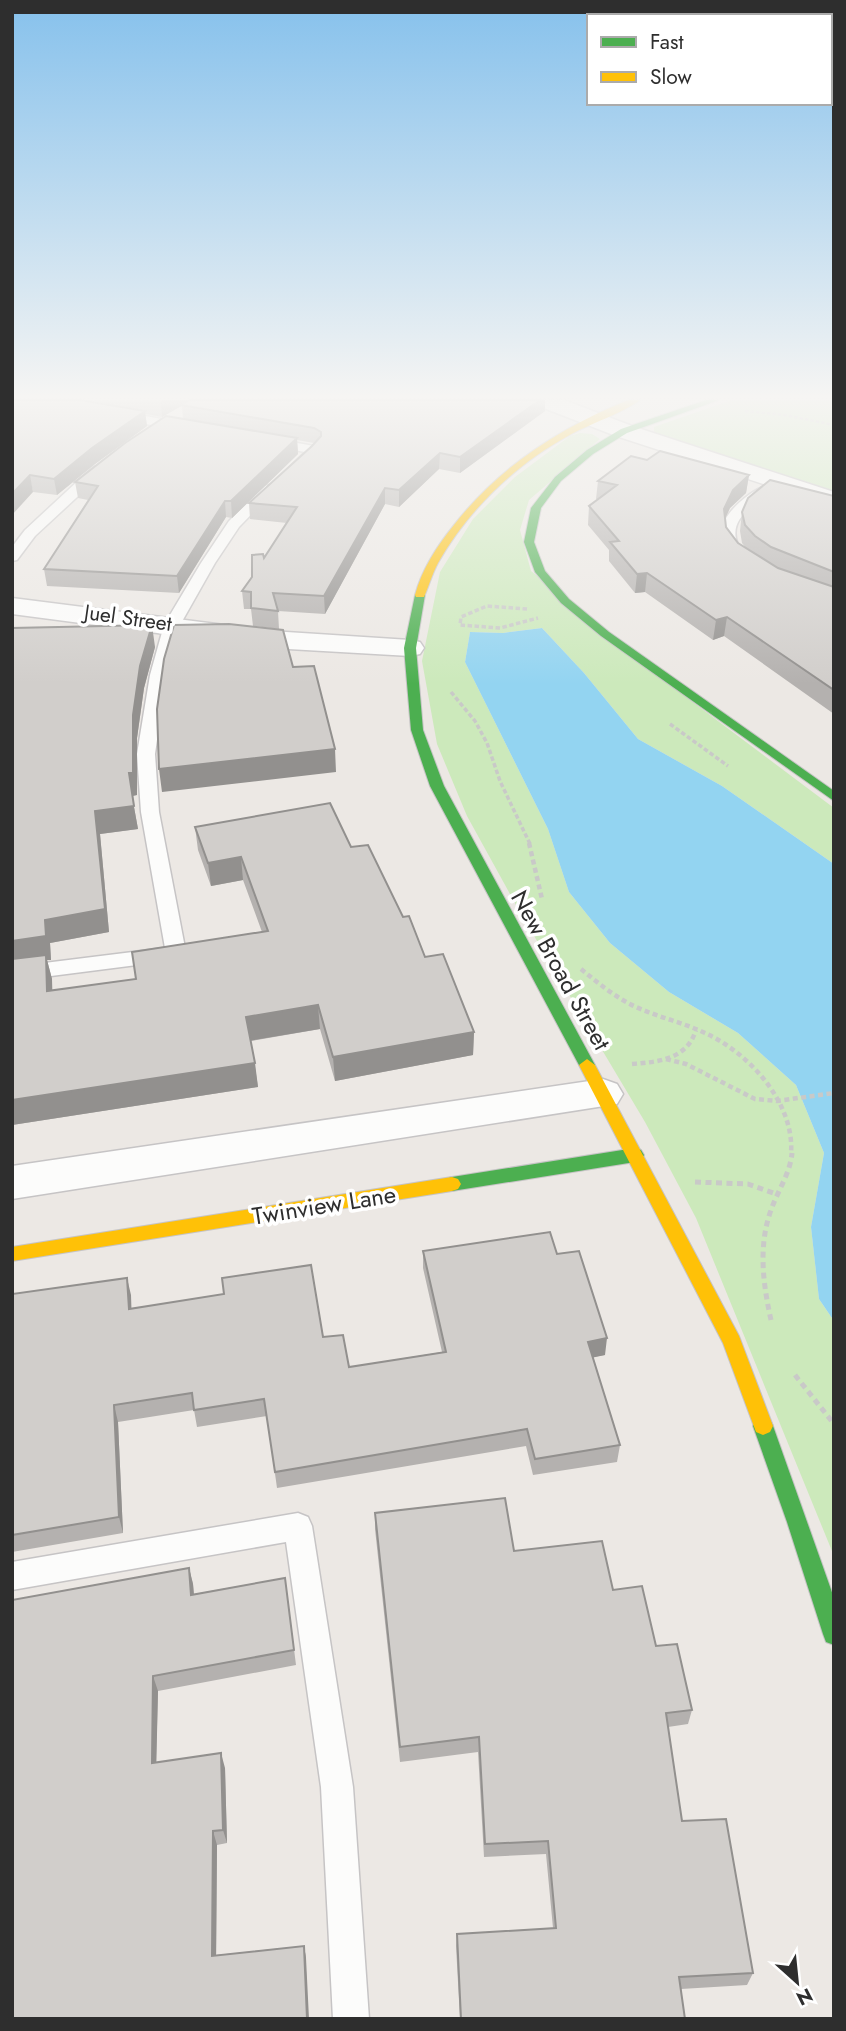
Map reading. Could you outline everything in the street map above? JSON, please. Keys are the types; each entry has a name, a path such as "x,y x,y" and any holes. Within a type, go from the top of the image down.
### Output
{"street":[{"name":"New Broad Street","path":"483,495 443,545 423,582 410,648 416,730 437,786 614,1079 635,1155 732,1342 798,1522 834,1634"},
{"path":"546,495 536,508 529,542 540,572 565,601 605,634 834,797"},
{"path":"816,495 834,500"},
{"name":"Juel Street","path":"12,606 85,612 322,644 410,648"},
{"path":"12,1183 614,1079"},
{"name":"Twinview Lane","path":"12,1254 635,1155"}],"lane":[{"path":"12,557 30,533 70,495"},
{"path":"12,974 176,953 150,812 146,754 158,675 172,625 208,563 234,524 264,495"},
{"path":"746,562 730,548 727,533 734,517 746,503 759,495"},
{"path":"12,1576 298,1526 337,1787 351,2019"}],"path":[{"path":"453,621 487,606 507,605 536,611"},
{"path":"461,617 460,625 475,629 492,629 527,623 543,613"},
{"path":"447,687 475,721 487,743 500,781 532,849 543,904 534,899"},
{"path":"572,961 608,992 643,1010 721,1040 750,1065 772,1090 787,1121 794,1148 787,1180 770,1209 763,1248 765,1294 771,1321"},
{"path":"614,1079 683,1052 694,1041 696,1030"},
{"path":"667,1059 686,1064 755,1099 777,1101 834,1093"},
{"path":"687,1184 743,1183 763,1187 779,1195"},
{"path":"792,1371 834,1424"}],"green space":[{"path":"497,495 535,495 529,500 520,530 531,571 686,697 834,808 834,864 722,786 638,739 584,673 542,628 503,633 470,632 465,662 548,829 569,892 610,943 669,992 738,1033 796,1085 824,1153 811,1227 819,1299 834,1321 834,1556 696,1218 645,1122 521,914 467,816 437,744 422,661 440,572 473,519"}],"water":[{"path":"542,628 584,673 638,739 722,786 834,864 834,1321 819,1299 811,1227 824,1153 796,1085 738,1033 669,992 610,943 569,892 548,829 465,662 470,632 503,633"}],"building":[{"path":"92,495 238,495 231,501 225,501 177,576 44,569"},
{"path":"258,495 381,495 324,596 273,593 278,611 251,608 251,592 242,591 252,577 252,555 263,554 264,558 297,507 249,503"},
{"path":"604,495 731,495 724,509 726,527 738,543 778,568 834,587 834,690 727,617 716,620 647,573 637,574 610,542 619,541 589,506"},
{"path":"752,495 834,496 834,572 771,547 755,536 745,525 742,512"},
{"path":"229,624 283,630 293,667 314,666 335,749 159,769 157,709 164,659 174,625"},
{"path":"152,625 140,666 133,715 133,773 129,773 134,806 95,811 105,909 45,920 46,936 12,941 12,628"},
{"path":"330,803 351,847 368,845 403,917 409,916 425,957 443,954 474,1032 333,1057 318,1005 246,1017 255,1063 12,1100 12,959 46,955 47,991 136,979 132,952 268,931 241,857 208,863 195,827"},
{"path":"550,1232 557,1254 579,1251 607,1338 588,1342 620,1445 535,1459 527,1429 275,1472 264,1399 194,1410 192,1393 114,1405 119,1517 12,1535 12,1294 127,1278 129,1309 224,1294 222,1278 311,1265 323,1337 343,1335 349,1367 446,1352 423,1251"},
{"path":"505,1498 514,1551 602,1541 613,1590 642,1586 656,1646 677,1644 692,1710 666,1713 682,1821 726,1819 753,1973 679,1977 685,2019 461,2019 457,1934 556,1928 548,1841 485,1844 479,1737 400,1747 375,1513"},
{"path":"189,1568 191,1595 285,1578 294,1650 153,1676 152,1763 221,1753 223,1830 213,1831 212,1956 304,1946 307,2019 12,2019 12,1600"}],"traffic: fast":[{"path":"546,495 536,508 529,542 540,572 565,601 605,634 834,797"},
{"path":"420,595 410,648 417,730 437,786 587,1065"},
{"path":"452,1184 635,1155"},
{"path":"763,1426 798,1522 834,1634"}],"traffic: slow":[{"path":"420,595 442,548 484,495"},
{"path":"587,1065 732,1342 763,1426"},
{"path":"12,1254 452,1184"}]}
